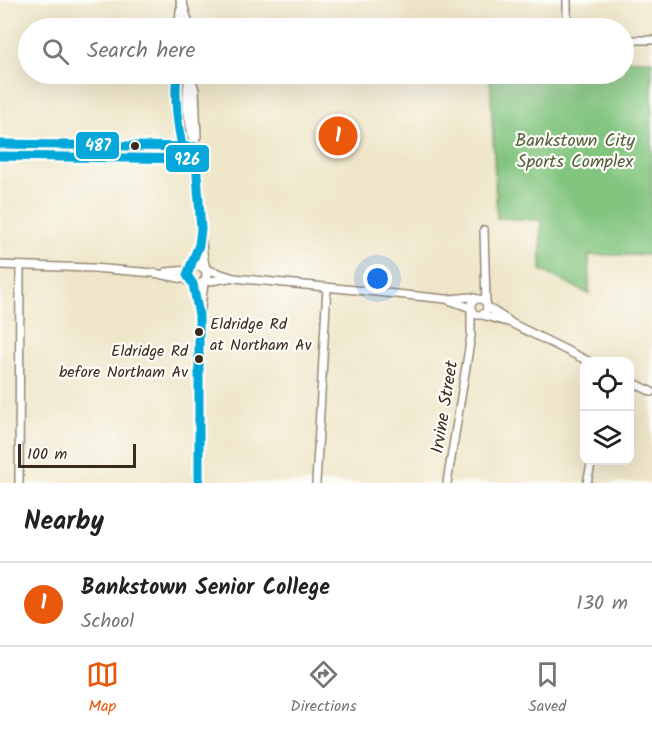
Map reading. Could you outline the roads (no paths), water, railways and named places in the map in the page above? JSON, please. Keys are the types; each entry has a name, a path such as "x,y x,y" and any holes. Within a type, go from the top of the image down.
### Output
{"street":[{"path":"567,0 567,18"},
{"path":"180,18 181,3"},
{"path":"181,3 186,18"},
{"path":"634,39 652,40"},
{"path":"188,84 189,121 195,147 200,241 207,276 197,282"},
{"path":"0,144 195,147"},
{"path":"481,315 486,313 483,302 484,230"},
{"path":"199,483 199,315 197,282 191,268 200,241"},
{"path":"154,273 199,265 234,278"},
{"path":"0,266 93,268 154,273 197,282 234,278 446,299 471,297 483,302 511,323 581,357"},
{"path":"19,483 20,266"},
{"path":"316,483 327,287"},
{"path":"446,299 471,309 475,314 511,323"},
{"path":"471,309 473,303 483,302"},
{"name":"Irvine Street","path":"447,483 471,336 471,309"},
{"name":"Irvine Street","path":"471,336 481,315"},
{"path":"634,383 652,392"},
{"path":"587,483 591,465"}],"place":[{"name":"Bankstown Senior College","path":"338,136"},
{"name":"Eldridge Rd at Northam Av","path":"199,332"},
{"name":"Eldridge Rd before Northam Av","path":"199,359"}],"park label":[{"name":"Bankstown City Sports Complex","path":"575,150"}]}
